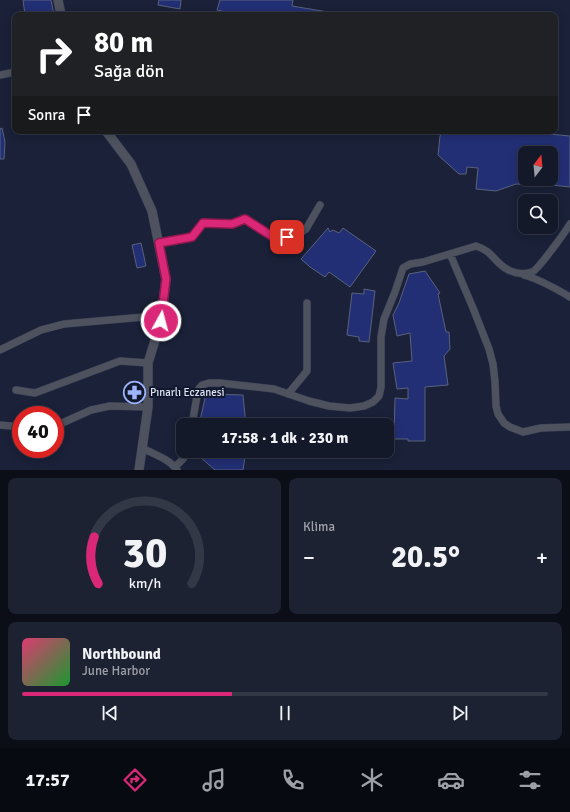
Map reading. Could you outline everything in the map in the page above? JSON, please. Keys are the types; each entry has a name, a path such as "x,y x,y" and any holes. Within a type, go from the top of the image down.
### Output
{"street":[{"path":"58,0 60,12"},
{"path":"0,75 12,73"},
{"path":"108,134 131,164 152,211 166,279 161,321 148,363 148,407 139,470"},
{"path":"159,243 192,237 203,223 232,224 245,219 278,240 297,235 306,229 320,205"},
{"path":"522,274 533,272 570,224"},
{"path":"193,418 198,390 202,385 209,383 274,389 329,406 350,408 364,406 374,402 379,396 381,387 380,356 384,319 395,292 402,268 410,264 423,262 476,246 489,252 504,267 512,272 538,279 570,297"},
{"path":"450,254 489,349 493,364 498,414 510,427 523,432 541,428 570,427"},
{"path":"288,394 307,371 307,303"},
{"path":"0,350 41,330 64,324 144,317 161,321"},
{"path":"16,390 35,393 120,361 148,363"},
{"path":"64,422 91,410 110,406 148,407"},
{"path":"0,425 12,426"},
{"path":"142,448 164,458 176,468 183,458"}],"building":[{"path":"23,0 51,0 53,12 25,12"},
{"path":"159,0 181,0 180,9 158,5"},
{"path":"220,0 293,0 292,6 328,12 226,12 217,10"},
{"path":"2,128 5,142 4,159 0,159 0,129"},
{"path":"441,134 549,134 570,136 570,187 558,186 558,146 518,146 518,184 496,191 476,189 478,168 467,167 466,174 459,174 438,155"},
{"path":"328,228 330,232 333,230 339,233 343,228 376,251 350,287 329,272 325,277 301,259"},
{"path":"141,243 146,266 137,268 132,245"},
{"path":"425,271 440,293 438,294 446,332 449,332 450,349 444,356 448,385 425,387 425,441 394,439 395,398 408,399 408,388 397,389 393,363 412,361 410,333 397,336 393,315 399,303 409,274"},
{"path":"364,289 375,291 369,342 359,341 359,337 347,335 352,293 364,294"},
{"path":"206,394 243,395 245,418 201,418"},
{"path":"201,458 245,458 243,470 215,470"}],"place":[{"name":"Pınarlı Eczanesi","path":"134,392"}],"route":[{"path":"161,321 166,279 159,243 192,237 203,223 232,224 245,219 278,240 287,237"}]}
